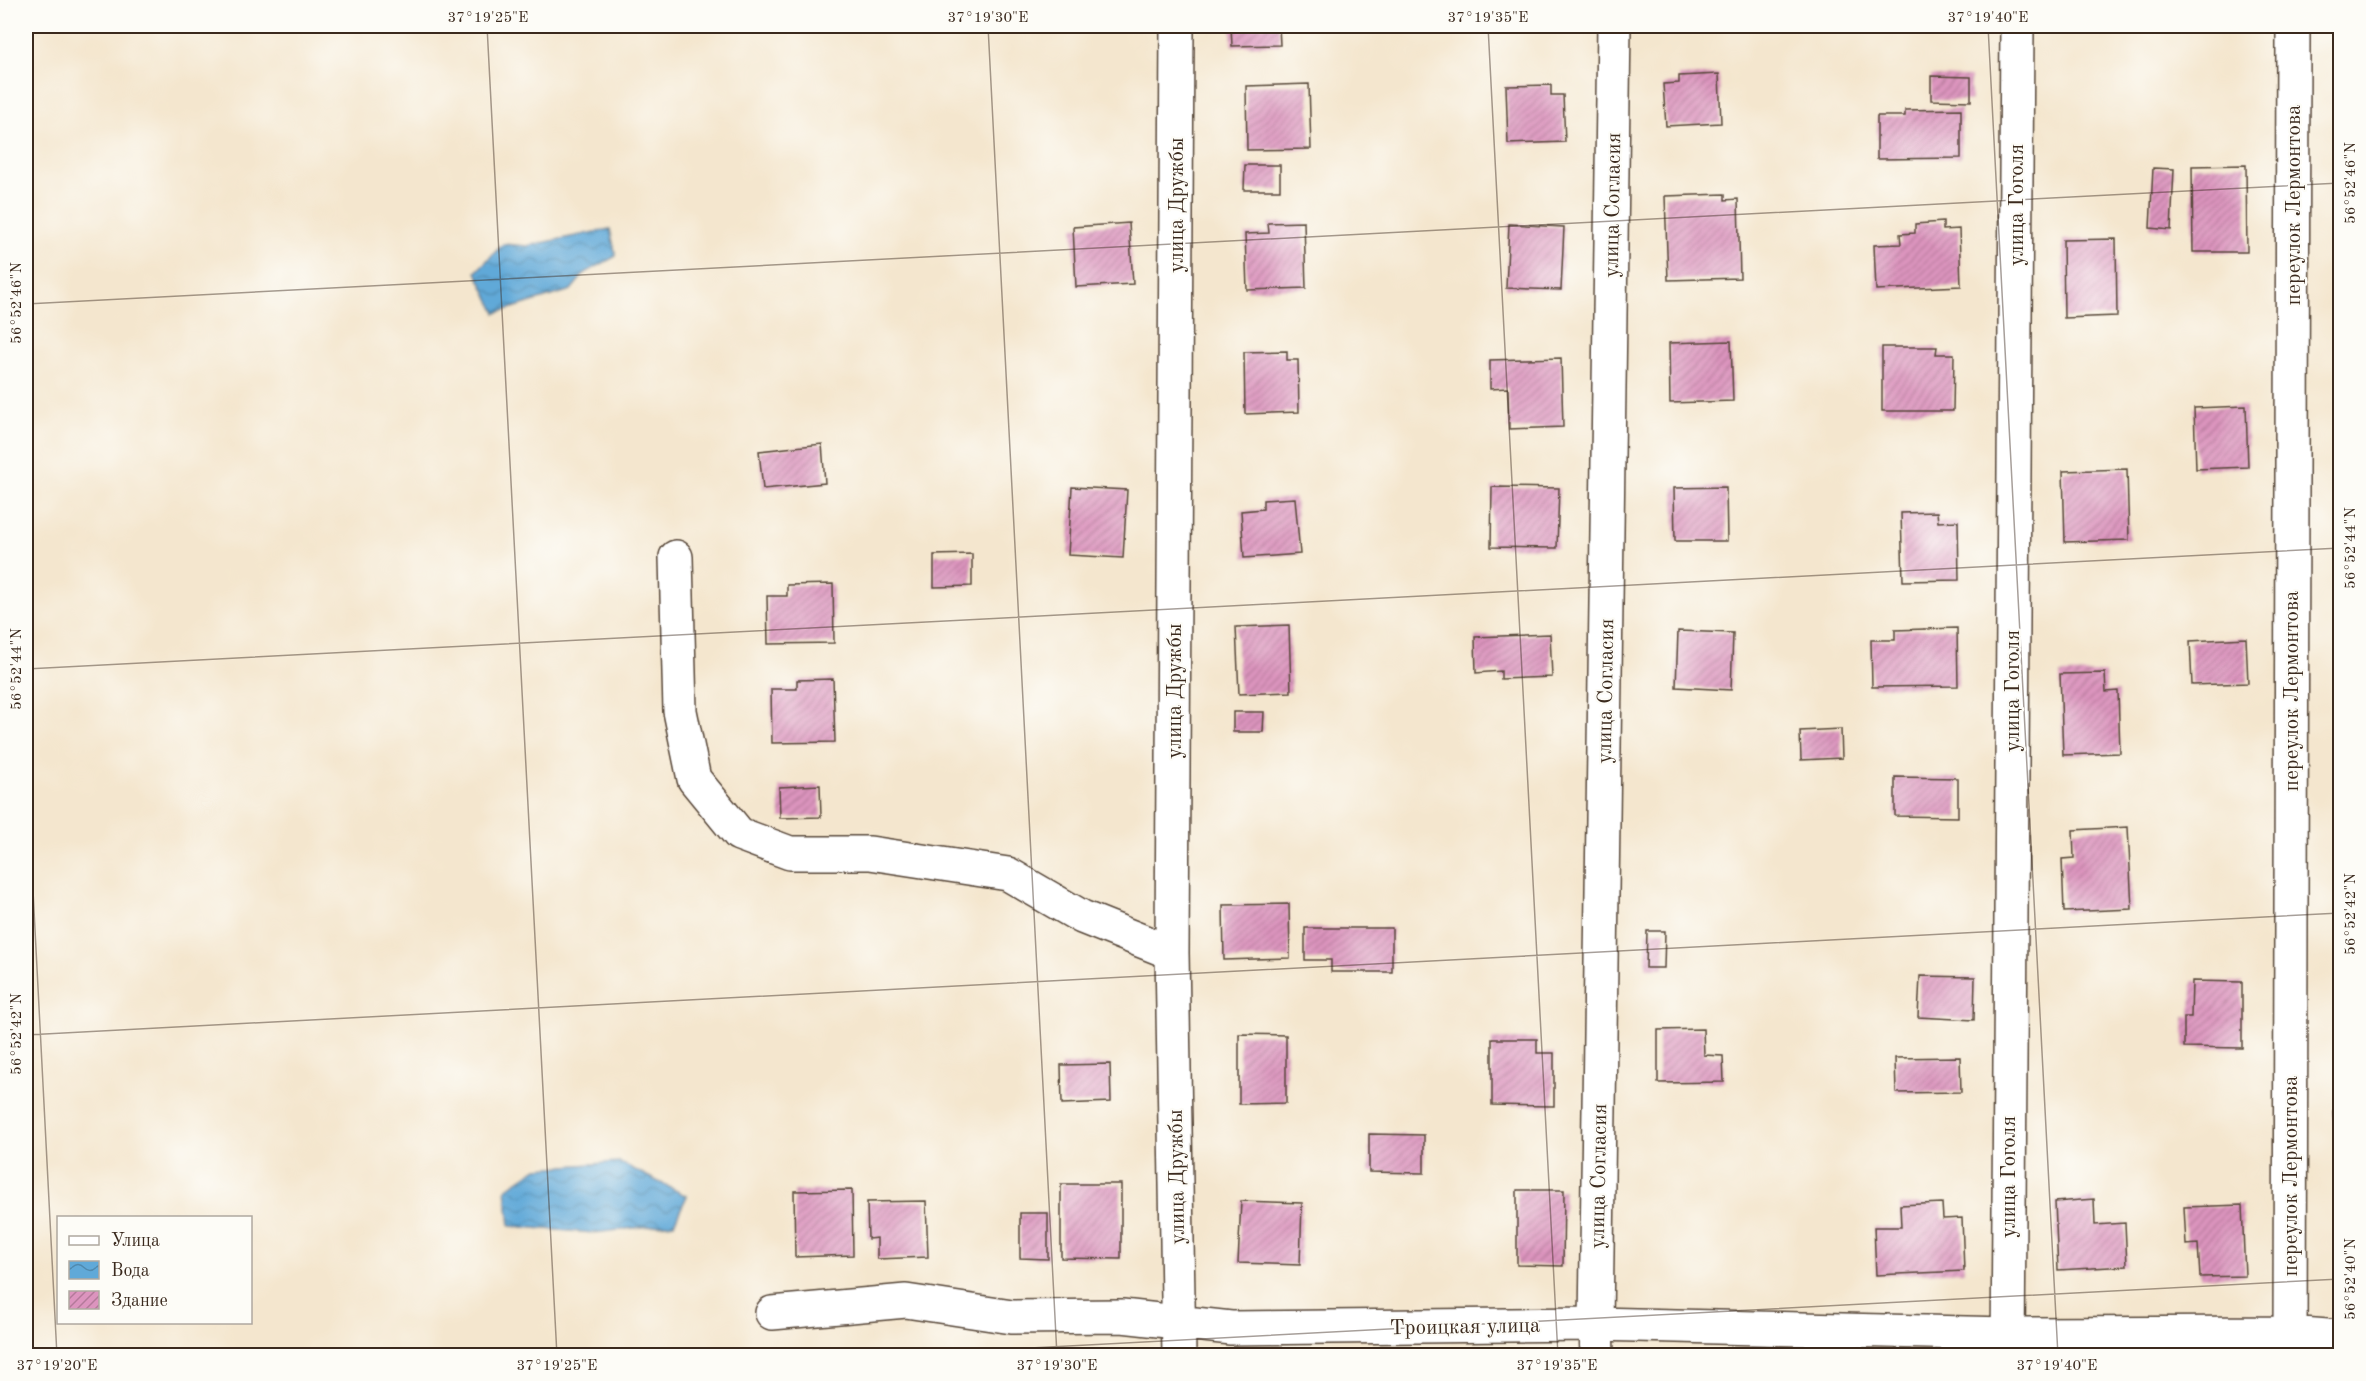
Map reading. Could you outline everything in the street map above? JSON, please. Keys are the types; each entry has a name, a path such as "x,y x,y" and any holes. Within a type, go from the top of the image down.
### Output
{"street":[{"name":"улица Дружбы","path":"1177,26 1172,953 1179,1356"},
{"name":"улица Согласия","path":"1596,1340 1614,26"},
{"name":"улица Гоголя","path":"2008,1345 2017,26"},
{"name":"переулок Лермонтова","path":"2289,1344 2293,26"},
{"path":"676,557 680,711 694,779 739,834 790,853 870,853 1008,874 1082,917 1172,953"},
{"name":"Троицкая улица","path":"772,1313 906,1300 1012,1317 1122,1316 1178,1320 1231,1328 1596,1340 2008,1345 2289,1344 2340,1337"}],"water":[{"path":"610,229 616,256 585,273 571,290 496,313 476,272 503,244 527,246"},
{"path":"619,1162 687,1196 674,1223 594,1233 510,1226 506,1189 537,1168"}],"building":[{"path":"1231,26 1279,26 1280,45 1232,46"},
{"path":"1719,74 1721,123 1666,126 1663,84 1679,83 1679,76"},
{"path":"1931,76 1971,77 1971,101 1931,100"},
{"path":"1309,84 1311,149 1247,150 1246,86"},
{"path":"1551,85 1551,95 1563,95 1565,142 1508,144 1506,86"},
{"path":"1961,109 1961,158 1877,159 1877,116 1905,116 1905,110"},
{"path":"1245,165 1280,165 1280,190 1244,190"},
{"path":"2246,165 2247,252 2193,252 2192,166"},
{"path":"2153,168 2174,169 2171,230 2150,228"},
{"path":"1725,194 1725,200 1738,199 1740,278 1668,280 1665,196"},
{"path":"1304,222 1306,288 1247,290 1245,234 1269,233 1268,223"},
{"path":"1943,222 1943,230 1959,229 1961,286 1876,290 1874,245 1901,244 1900,234 1915,233 1915,224"},
{"path":"1129,223 1133,284 1076,287 1073,227"},
{"path":"1509,224 1564,227 1561,290 1506,288"},
{"path":"2116,239 2117,316 2064,318 2063,240"},
{"path":"1731,341 1733,401 1670,403 1669,343"},
{"path":"1882,347 1937,347 1936,354 1954,354 1953,411 1882,411"},
{"path":"1287,351 1287,360 1298,360 1299,412 1245,414 1244,352"},
{"path":"1561,358 1563,427 1509,429 1508,388 1490,389 1490,360"},
{"path":"2246,406 2248,467 2196,469 2194,408"},
{"path":"2336,427 2340,427 2340,450 2335,450"},
{"path":"822,444 825,483 763,489 759,451"},
{"path":"2127,469 2129,540 2065,542 2063,471"},
{"path":"1072,487 1127,490 1123,558 1068,555"},
{"path":"1492,487 1559,488 1557,548 1491,547"},
{"path":"1726,487 1727,541 1675,541 1674,488"},
{"path":"1295,498 1300,554 1244,558 1241,511 1263,509 1263,500"},
{"path":"1937,512 1938,522 1958,521 1959,580 1903,581 1901,513"},
{"path":"2335,553 2340,553 2340,603 2335,603"},
{"path":"972,554 972,586 934,587 934,555"},
{"path":"833,584 834,643 768,644 767,596 787,596 787,585"},
{"path":"1289,625 1291,692 1239,694 1236,627"},
{"path":"1957,628 1958,686 1872,687 1871,640 1895,640 1895,630"},
{"path":"1678,631 1733,633 1731,690 1676,687"},
{"path":"1550,634 1552,677 1501,679 1501,671 1476,673 1475,637"},
{"path":"2246,638 2248,683 2192,685 2190,641"},
{"path":"2105,673 2106,692 2118,691 2120,753 2063,755 2060,674"},
{"path":"833,679 835,742 772,743 771,689 797,689 797,680"},
{"path":"1233,712 1264,712 1263,732 1233,732"},
{"path":"1841,729 1842,758 1801,760 1800,731"},
{"path":"1895,777 1958,778 1958,817 1895,816"},
{"path":"820,785 821,817 780,818 779,787"},
{"path":"2128,827 2132,909 2064,912 2062,859 2074,858 2073,830"},
{"path":"1289,904 1290,958 1224,960 1223,905"},
{"path":"1305,928 1392,928 1392,972 1331,972 1331,960 1305,960"},
{"path":"1647,931 1665,931 1664,968 1646,968"},
{"path":"1920,976 1975,977 1974,1020 1918,1017"},
{"path":"2192,981 2242,982 2242,1048 2184,1047 2184,1017 2191,1017"},
{"path":"1703,1029 1704,1055 1723,1056 1724,1082 1658,1083 1658,1030"},
{"path":"1239,1034 1286,1035 1286,1103 1239,1104"},
{"path":"1492,1039 1537,1039 1537,1053 1554,1053 1554,1106 1492,1105"},
{"path":"1960,1057 1961,1092 1896,1093 1895,1058"},
{"path":"1110,1064 1111,1102 1062,1104 1061,1065"},
{"path":"2340,1110 2340,1127 2334,1127 2333,1111"},
{"path":"1369,1134 1424,1135 1424,1173 1369,1172"},
{"path":"1061,1184 1121,1184 1121,1259 1061,1258"},
{"path":"852,1190 853,1255 795,1257 794,1191"},
{"path":"1517,1190 1564,1190 1563,1266 1517,1265"},
{"path":"2094,1199 2095,1225 2125,1223 2127,1266 2058,1270 2055,1202"},
{"path":"926,1201 928,1257 877,1259 877,1238 868,1239 867,1202"},
{"path":"1241,1201 1302,1203 1300,1265 1238,1263"},
{"path":"1942,1203 1943,1219 1962,1218 1964,1271 1876,1275 1874,1227 1901,1227 1900,1205"},
{"path":"2242,1205 2245,1276 2200,1277 2198,1244 2186,1245 2184,1207"},
{"path":"1020,1213 1048,1213 1048,1259 1020,1258"}]}
